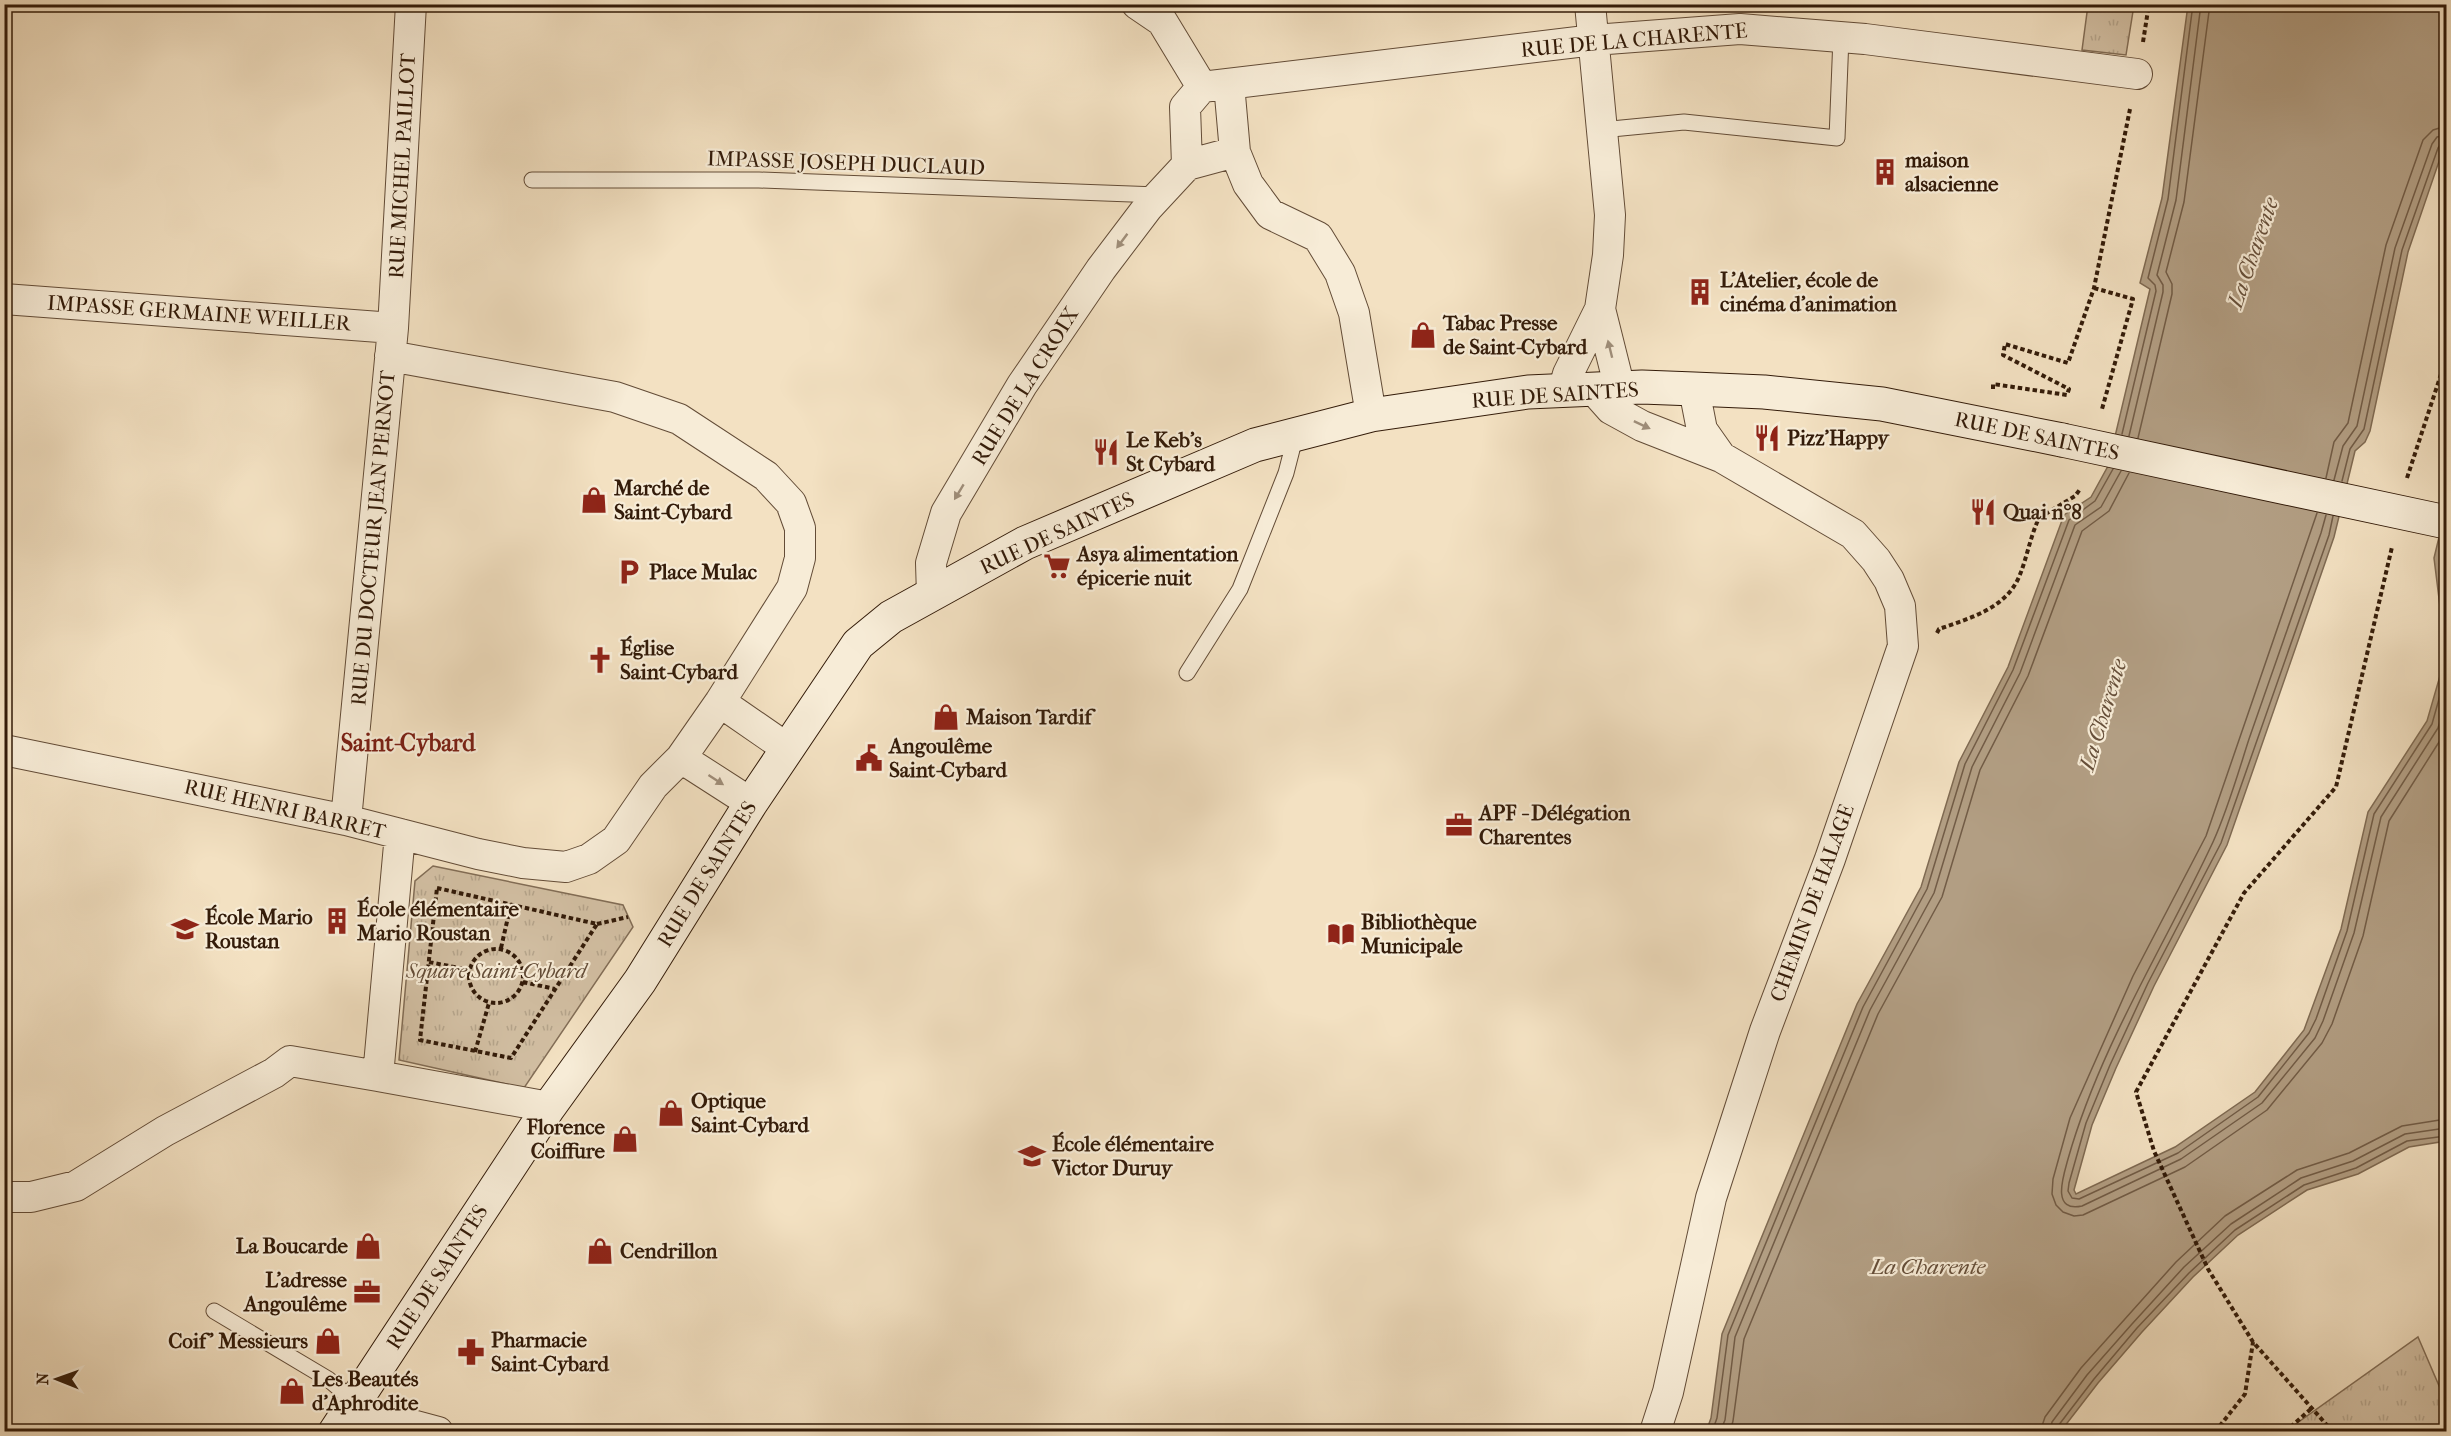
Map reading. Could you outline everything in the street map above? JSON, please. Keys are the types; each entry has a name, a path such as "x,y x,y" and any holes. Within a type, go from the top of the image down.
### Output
{"main road":[{"name":"RUE DE SAINTES","path":"335,1431 549,1107 640,981 752,803 858,644 891,617 1024,543 1255,446 1296,434 1371,415 1528,392 1608,390 1695,389 1764,392 1881,404 2446,522"}],"street":[{"name":"RUE MICHEL PAILLOT","path":"391,342 411,4"},
{"path":"1137,4 1162,21 1215,85 1235,152 1248,184 1270,214 1318,237 1340,273 1354,313 1371,415"},
{"path":"1590,4 1610,215 1608,255 1600,309 1608,390"},
{"name":"RUE DE LA CHARENTE","path":"1215,85 1594,40 1740,29 1841,37 2137,74"},
{"path":"1215,85 1185,107 1187,165 1235,152"},
{"name":"RUE DE LA CROIX","path":"932,595 930,563 946,513 1022,385 1101,269 1158,195 1187,165"},
{"name":"IMPASSE GERMAINE WEILLER","path":"4,299 391,342 615,397 679,419 766,476 791,503 800,528 800,558 792,588 720,702 681,758 653,786 616,840 589,859 566,867"},
{"path":"1563,391 1568,374 1600,309"},
{"name":"RUE DU DOCTEUR JEAN PERNOT","path":"346,820 391,342"},
{"name":"CHEMIN DE HALAGE","path":"1695,389 1702,430 1721,457"},
{"name":"CHEMIN DE HALAGE","path":"1608,390 1611,409 1642,426 1721,457 1853,534 1876,560 1889,580 1900,606 1903,645 1830,859 1765,1031 1711,1198 1668,1392 1655,1431"},
{"path":"720,702 788,749"},
{"name":"RUE HENRI BARRET","path":"4,750 346,820 523,863 566,867"},
{"path":"681,758 752,803"},
{"path":"378,1076 400,834"},
{"path":"4,1197 31,1197 76,1186 165,1131 274,1073 290,1061 549,1107"},
{"path":"355,1402 371,1414 438,1431"}],"lane":[{"path":"1601,130 1684,122 1837,138 1841,37"},
{"name":"IMPASSE JOSEPH DUCLAUD","path":"532,180 759,180 1158,195"},
{"path":"1187,673 1240,589 1286,472 1296,434"},
{"path":"214,1311 328,1379 355,1402"}],"path":[{"path":"1987,425 1994,384 2067,395 2069,389 2003,355 2005,344 2068,363 2094,288 2137,74"},
{"path":"2094,288 2133,299 2102,409"},
{"path":"2405,486 2446,359"},
{"path":"2019,576 2039,518 2075,496 2081,488"},
{"path":"2333,1431 2253,1342 2208,1269 2154,1151 2136,1092 2244,893 2336,788 2392,543"},
{"path":"597,924 511,1058 420,1040 437,888 597,924 628,917"},
{"path":"501,948 511,904"},
{"path":"501,948 514,954 522,967 523,981 517,995 504,1002 489,1003 477,996 469,984 469,970 475,957 487,949 501,948"},
{"path":"429,962 469,970"},
{"path":"523,981 555,989"},
{"path":"475,1052 489,1003"},
{"path":"2215,1431 2245,1394 2253,1342"},
{"path":"2285,1431 2312,1408"}],"green space":[{"path":"2088,5 2134,5 2126,55 2082,50"},
{"name":"Square Saint-Cybard","path":"433,866 623,905 633,927 524,1088 399,1060 415,881"},
{"path":"2418,1337 2446,1402 2446,1431 2286,1431"}],"water":[{"name":"La Charente","path":"2188,5 2446,5 2446,141 2408,252 2370,431 2365,442 2355,451 2334,537 2227,845 2154,986 2116,1068 2092,1125 2074,1190 2076,1194 2175,1147 2255,1092 2304,1030 2341,929 2368,812 2427,721 2446,655 2446,1141 2409,1147 2358,1174 2307,1190 2238,1235 2193,1277 2142,1332 2061,1431 1706,1432 1711,1418 1722,1334 1857,1004 1921,887 1959,762 2008,667 2064,515 2091,497 2108,466 2150,289 2140,283 2162,198"},
{"path":"2446,508 2446,655 2434,558"}],"place":[{"name":"maison alsacienne","path":"1885,172"},
{"name":"L'Atelier, école de cinéma d'animation","path":"1700,292"},
{"name":"Tabac Presse de Saint-Cybard","path":"1423,335"},
{"name":"Pizz'Happy","path":"1767,438"},
{"name":"Le Keb's St Cybard","path":"1106,452"},
{"name":"Marché de Saint-Cybard","path":"594,500"},
{"name":"Quai n°8","path":"1983,512"},
{"name":"Asya alimentation épicerie nuit","path":"1057,566"},
{"name":"Place Mulac","path":"629,572"},
{"name":"Église Saint-Cybard","path":"600,660"},
{"name":"Maison Tardif","path":"946,717"},
{"name":"Angoulême Saint-Cybard","path":"869,758"},
{"name":"APF - Délégation Charentes","path":"1459,825"},
{"name":"École élémentaire Mario Roustan","path":"337,921"},
{"name":"École Mario Roustan","path":"185,929"},
{"name":"Bibliothèque Municipale","path":"1341,934"},
{"name":"Optique Saint-Cybard","path":"671,1113"},
{"name":"Florence Coiffure","path":"625,1139"},
{"name":"École élémentaire Victor Duruy","path":"1032,1156"},
{"name":"La Boucarde","path":"368,1246"},
{"name":"Cendrillon","path":"600,1251"},
{"name":"L'adresse Angoulême","path":"367,1292"},
{"name":"Coif' Messieurs","path":"328,1341"},
{"name":"Pharmacie Saint-Cybard","path":"471,1352"},
{"name":"Les Beautés d'Aphrodite","path":"292,1391"}],"district":[{"name":"Saint-Cybard","path":"408,743"}]}
